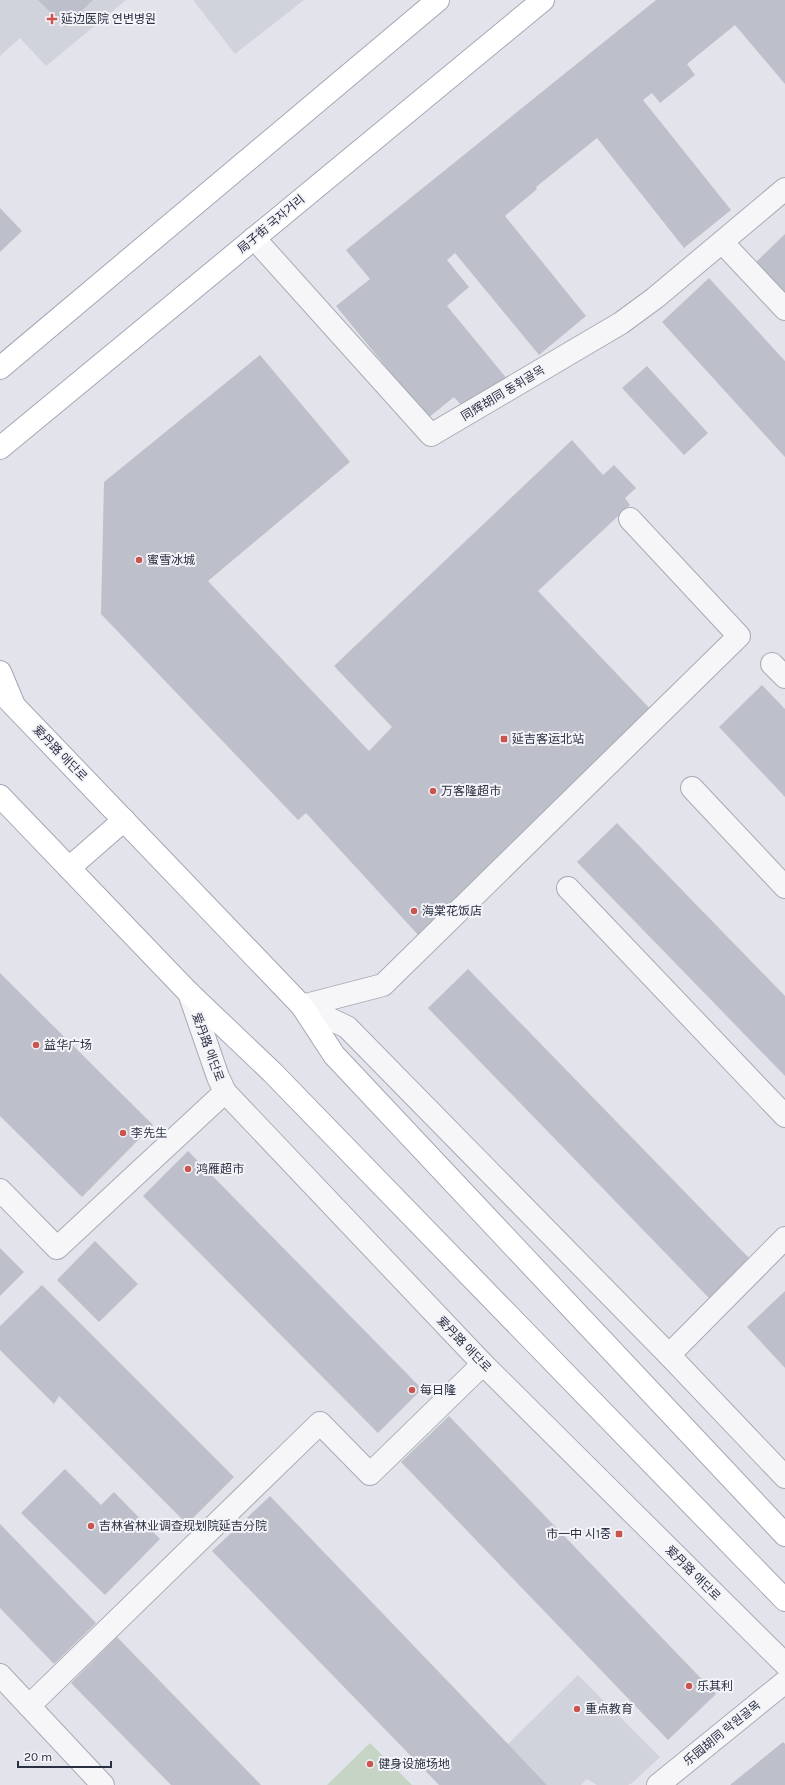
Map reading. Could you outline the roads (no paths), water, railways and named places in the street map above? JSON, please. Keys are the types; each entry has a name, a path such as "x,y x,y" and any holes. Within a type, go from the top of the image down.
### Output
{"main road":[{"path":"0,368 438,0"},
{"name":"局子街 국자거리","path":"1,449 543,0"},
{"path":"0,672 7,698"},
{"name":"爱丹路 애단로","path":"7,698 302,1006 334,1055 785,1535"},
{"name":"爱丹路 애단로","path":"0,796 189,993 272,1072 785,1600"},
{"path":"0,802 29,825"},
{"path":"69,868 124,820"}],"street":[{"name":"同辉胡同 동휘골목","path":"254,238 431,435 621,323 655,298 785,189"},
{"path":"722,242 785,309"},
{"path":"302,1006 383,985 739,636 630,519"},
{"path":"692,788 785,887"},
{"path":"568,888 785,1116"},
{"name":"爱丹路 애단로","path":"189,993 218,1077 225,1092 483,1364 785,1664"},
{"name":"爱丹路 애단로","path":"302,1006 347,1027 669,1355 785,1477"},
{"path":"0,1190 57,1248 225,1092"},
{"path":"669,1355 785,1238"},
{"path":"29,1706 320,1424 370,1474 483,1364"},
{"path":"0,1675 103,1785"},
{"name":"乐园胡同 락원골목","path":"658,1785 785,1682"}],"place":[{"name":"延边医院 연변병원","path":"52,19"},
{"name":"蜜雪冰城","path":"139,560"},
{"name":"延吉客运北站","path":"504,739"},
{"name":"万客隆超市","path":"433,791"},
{"name":"海棠花饭店","path":"414,911"},
{"name":"益华广场","path":"36,1045"},
{"name":"李先生","path":"123,1133"},
{"name":"鸿雁超市","path":"188,1169"},
{"name":"每日隆","path":"412,1390"},
{"name":"吉林省林业调查规划院延吉分院","path":"91,1526"},
{"name":"市一中 시1중","path":"619,1534"},
{"name":"乐其利","path":"689,1686"},
{"name":"重点教育","path":"577,1709"},
{"name":"健身设施场地","path":"370,1764"}]}
